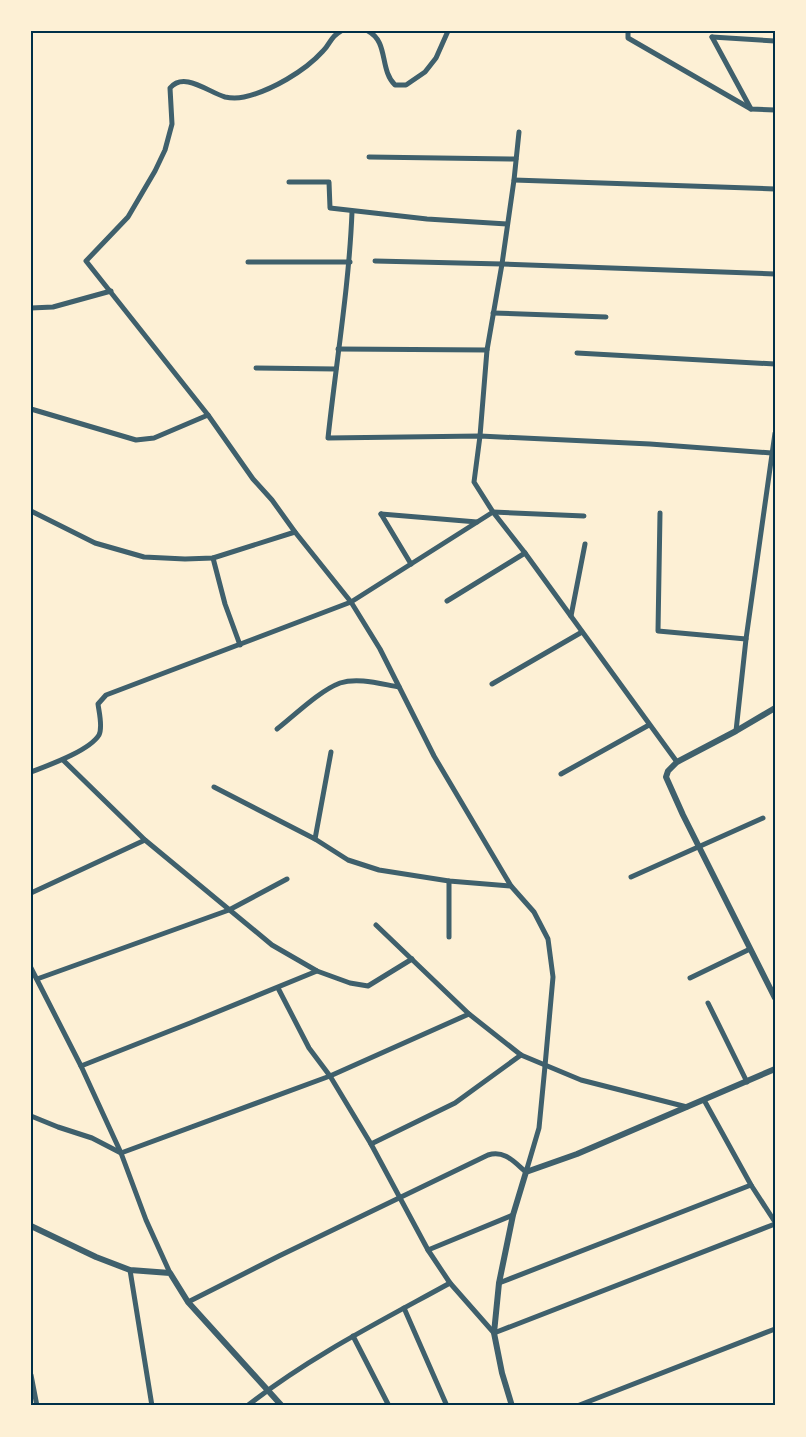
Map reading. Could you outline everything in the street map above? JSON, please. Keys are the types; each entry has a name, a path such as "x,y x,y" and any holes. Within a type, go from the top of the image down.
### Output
{"street":[{"path":"341,31 334,35 324,50 293,76 262,92 244,97 227,98 186,81 177,81 173,84 170,88 172,124 164,150 155,170 128,217 86,261 208,415 253,479 272,500 351,602 380,649 434,756 512,886 534,912 548,939 553,977 539,1128 513,1215 499,1283 494,1333 502,1373 512,1406"},
{"path":"368,31 375,35 383,52 388,78 394,85 406,86 425,72 436,58 448,31"},
{"path":"628,31 628,38 751,109 775,110"},
{"path":"751,109 712,37 775,41"},
{"path":"519,132 502,264 487,350 474,482 493,512 677,762"},
{"path":"369,156 516,159"},
{"path":"514,180 775,189"},
{"path":"289,182 328,182 330,208 352,212 507,224"},
{"path":"352,212 350,262 328,438 480,436 650,444 772,453"},
{"path":"376,261 775,274"},
{"path":"248,262 350,262"},
{"path":"31,308 53,307 111,291"},
{"path":"493,313 606,317"},
{"path":"338,349 487,350"},
{"path":"577,353 775,364"},
{"path":"256,368 336,369"},
{"path":"31,409 136,440 154,438 208,415"},
{"path":"736,732 746,639 775,433"},
{"path":"768,487 775,487"},
{"path":"31,511 95,543 144,557 213,558 295,532"},
{"path":"31,772 63,760 99,735 98,704 106,695 351,602 493,512 584,516"},
{"path":"660,513 658,631 746,639"},
{"path":"411,564 381,514 477,522"},
{"path":"570,616 585,544"},
{"path":"447,601 524,553"},
{"path":"213,558 225,604 240,645"},
{"path":"492,684 582,632"},
{"path":"277,729 325,691 341,682 361,681 399,687"},
{"path":"775,708 736,732 677,762 668,771 666,777 683,815 775,998"},
{"path":"561,774 649,725"},
{"path":"315,840 331,752"},
{"path":"63,760 145,840 272,944 317,971 350,983 368,986 412,959"},
{"path":"214,787 315,840 348,860 379,870 449,881 512,886"},
{"path":"631,876 763,818"},
{"path":"31,893 145,840"},
{"path":"37,979 230,910 287,879"},
{"path":"449,881 449,937"},
{"path":"376,925 469,1014 521,1055 581,1080 687,1107"},
{"path":"690,978 750,949"},
{"path":"31,968 81,1066 121,1153 146,1220 170,1273 188,1302 282,1406"},
{"path":"81,1066 317,971"},
{"path":"278,988 309,1048 330,1076 371,1144 428,1250 450,1283 494,1333"},
{"path":"708,1003 747,1082"},
{"path":"31,1116 92,1138 121,1153 330,1076 469,1014"},
{"path":"371,1144 455,1104 521,1055"},
{"path":"526,1172 577,1154 775,1069"},
{"path":"494,1333 775,1223 704,1100"},
{"path":"188,1302 488,1155 502,1154 510,1158 526,1172"},
{"path":"499,1283 752,1185"},
{"path":"428,1250 513,1215"},
{"path":"31,1226 96,1257 130,1270 170,1273"},
{"path":"130,1270 152,1406"},
{"path":"247,1406 266,1390 353,1336 450,1283"},
{"path":"404,1308 447,1406"},
{"path":"577,1406 775,1329"},
{"path":"353,1336 389,1406"},
{"path":"31,1376 37,1406"}]}
